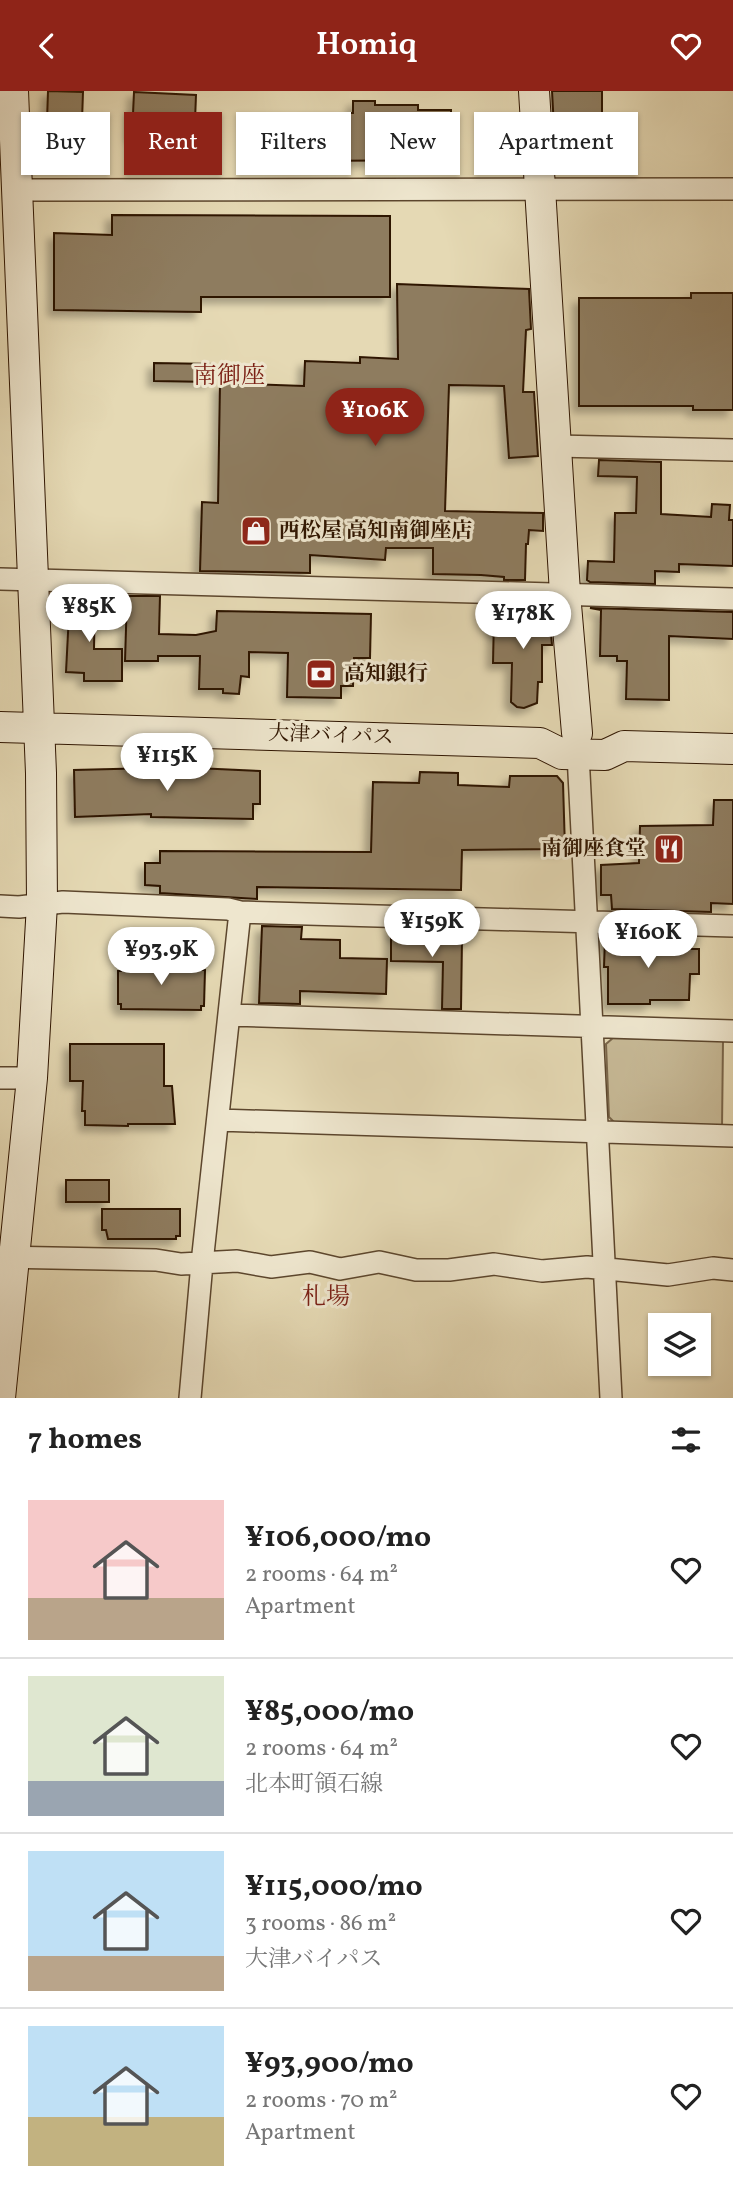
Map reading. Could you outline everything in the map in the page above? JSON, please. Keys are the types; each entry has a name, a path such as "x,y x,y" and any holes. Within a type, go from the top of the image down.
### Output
{"main road":[{"path":"0,1398 7,1257 32,1078 42,904 38,727 13,91"},
{"path":"534,91 577,744"},
{"path":"0,247 16,190"},
{"name":"大津バイパス","path":"0,727 540,743 554,732 577,744 613,734 624,746 733,749"}],"street":[{"path":"16,190 733,189"},
{"path":"556,446 733,450"},
{"path":"0,579 733,599"},
{"path":"577,744 611,1398"},
{"path":"0,906 63,902 228,909 240,912 733,926"},
{"path":"190,1398 240,912"},
{"path":"229,1016 733,1031"},
{"path":"0,1078 32,1078"},
{"path":"218,1121 733,1136"},
{"path":"7,1257 156,1260 181,1264 237,1261 271,1267 310,1262 340,1269 376,1262 416,1270 449,1270 494,1264 542,1271 604,1268 668,1275 713,1268 733,1270"}],"shaded area":[{"path":"613,1038 723,1041 722,1128 616,1124 609,1117 606,1044"}],"building":[{"path":"48,91 83,92 82,112 47,112"},
{"path":"552,91 602,91 602,112 553,112"},
{"path":"134,92 196,95 195,112 133,112"},
{"path":"353,101 375,101 375,105 418,105 418,110 451,110 365,112 365,161 351,161"},
{"path":"112,215 390,216 390,297 201,297 201,312 54,310 54,233 112,235"},
{"path":"397,284 529,289 531,329 526,330 523,392 534,392 538,456 509,458 504,386 449,385 445,511 543,513 543,531 529,530 525,580 504,580 504,577 481,575 433,574 433,548 386,548 385,560 310,555 310,573 200,571 202,502 218,503 220,383 304,386 305,361 360,363 360,357 398,359"},
{"path":"691,293 733,293 733,410 693,410 693,406 579,406 579,298 691,298"},
{"path":"154,363 213,364 212,382 154,381"},
{"path":"599,460 661,462 661,514 711,517 712,504 730,505 729,520 733,520 733,566 679,564 679,572 655,571 655,584 587,580 588,561 614,562 615,513 636,513 637,477 598,476"},
{"path":"70,594 95,595 94,649 122,649 122,681 84,681 84,673 66,672"},
{"path":"127,596 160,596 159,634 196,635 216,631 217,611 371,614 370,658 354,658 353,686 341,686 341,698 287,697 288,653 249,652 249,677 241,676 239,694 223,693 223,689 199,689 200,656 158,656 158,661 125,661"},
{"path":"521,606 549,609 552,645 542,645 542,682 538,682 537,703 524,708 511,702 512,663 493,663 494,617 521,617"},
{"path":"590,608 733,612 733,639 669,636 669,700 626,699 627,661 617,661 617,656 600,656 601,610"},
{"path":"153,766 260,771 260,804 253,804 253,819 151,817 151,814 75,817 74,770"},
{"path":"420,772 458,773 458,785 509,787 510,776 557,776 563,783 565,849 462,850 461,890 257,887 257,899 160,893 160,886 145,885 145,863 160,863 160,851 371,852 373,782 419,783"},
{"path":"714,800 733,800 733,904 711,903 711,912 612,909 611,895 601,895 601,865 639,863 640,826 713,825"},
{"path":"262,926 302,927 301,939 340,940 340,958 387,959 386,994 300,991 300,1004 259,1003"},
{"path":"391,929 434,931 433,939 462,939 461,1009 442,1009 443,962 391,961"},
{"path":"666,937 666,949 699,949 699,974 690,974 689,1000 608,1004 608,967 604,967 605,938"},
{"path":"121,965 202,966 202,970 205,970 204,1006 201,1006 201,1010 121,1009 121,1004 118,1004 118,971 121,971"},
{"path":"70,1044 164,1044 164,1086 172,1086 175,1124 85,1125 85,1111 82,1111 83,1081 70,1081"},
{"path":"66,1180 109,1180 109,1202 66,1202"},
{"path":"102,1209 180,1209 180,1236 176,1236 176,1239 108,1239 106,1230 102,1230"}],"place":[{"name":"西松屋 高知南御座店","path":"256,531"},
{"name":"高知銀行","path":"321,674"},
{"name":"南御座食堂","path":"669,849"}],"district":[{"name":"南御座","path":"229,377"},
{"name":"札場","path":"326,1298"}]}
